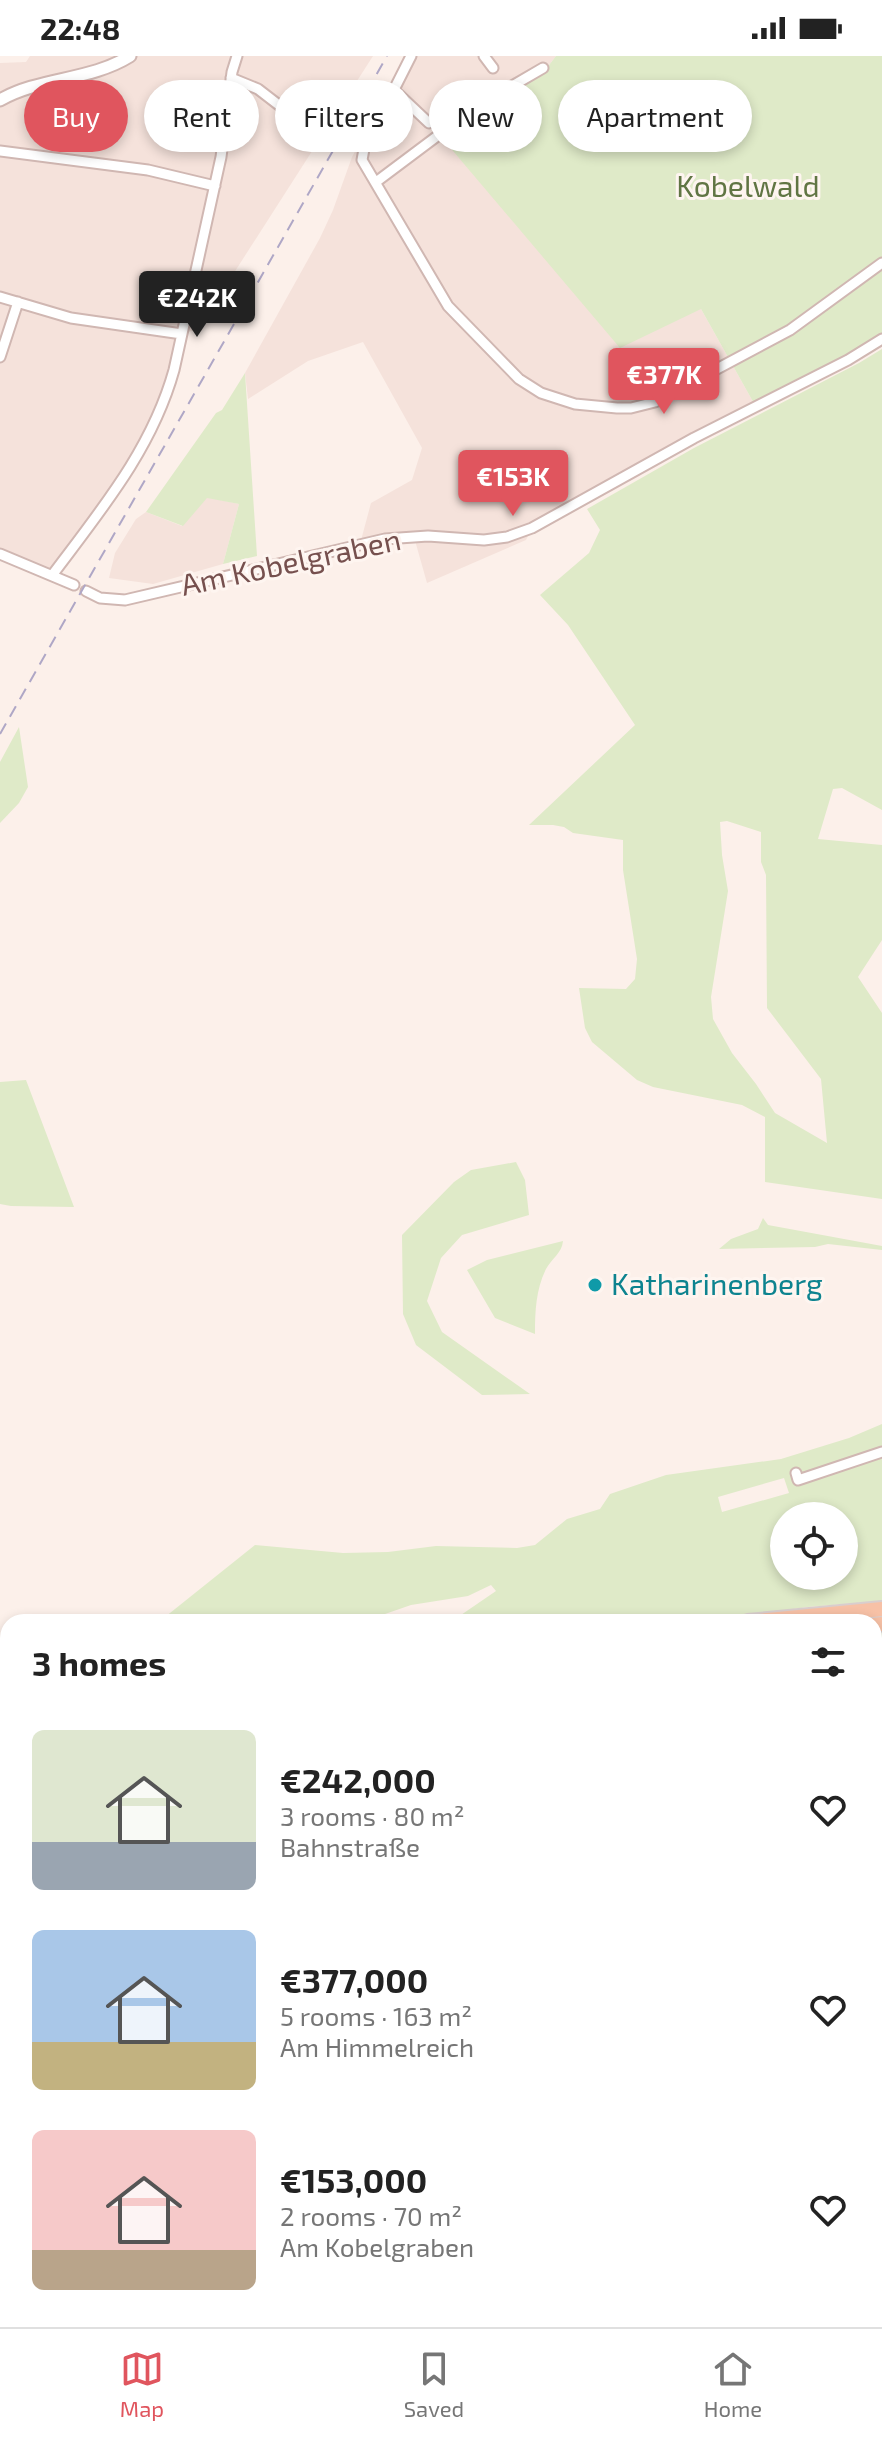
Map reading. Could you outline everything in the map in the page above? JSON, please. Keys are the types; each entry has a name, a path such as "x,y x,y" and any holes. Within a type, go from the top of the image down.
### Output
{"main road":[{"path":"830,1614 882,1609"}],"street":[{"path":"0,100 24,90 93,73 130,56"},
{"path":"53,574 119,486 146,441 170,385 215,186 237,56"},
{"path":"399,80 411,56"},
{"path":"484,56 493,68"},
{"path":"376,182 476,107 543,68"},
{"path":"231,78 258,89 275,102"},
{"path":"413,108 429,123"},
{"path":"0,151 148,170 215,186"},
{"path":"363,152 363,163 450,309 525,384 552,398 588,406 631,408 667,396 790,330 882,263"},
{"path":"0,297 85,320 182,334"},
{"path":"0,357 18,302"},
{"name":"Am Kobelgraben","path":"86,591 100,598 125,600 385,539 428,536 484,540 519,533 558,515 694,438 848,360 882,339"},
{"path":"0,554 74,585"},
{"path":"796,1473 798,1480 882,1452"}],"shaded area":[{"path":"30,56 373,56 358,80 275,80 275,152 311,152 198,329 182,334 150,433 53,574 0,554 0,63 26,62"},
{"path":"406,56 556,56 546,69 528,80 429,80 429,152 462,152 701,309 756,407 532,528 526,540 427,583 414,537 360,544 371,503 412,480 422,448 363,342 308,361 248,399 245,373 320,238 355,152 413,152 413,80 393,80"},
{"path":"207,497 239,504 223,564 153,584 109,578 115,553 136,519 146,512 182,526"}],"green space":[{"name":"Kobelwald","path":"556,56 882,56 882,339 756,407 701,309 620,348 454,152 542,152 542,80 528,80 546,69"},
{"path":"882,349 882,810 842,788 833,789 818,839 882,845 882,940 858,977 882,1013 882,1199 765,1182 765,1117 742,1105 653,1087 637,1080 592,1042 585,1028 579,988 626,989 635,979 637,959 623,870 623,840 573,833 553,825 529,825 635,725 568,625 540,595 589,553 600,530 587,509 694,448","holes":["727,821 761,832 761,862 766,875 767,1008 821,1079 827,1143 775,1113 732,1053 713,1019 711,997 728,891 720,822"]},
{"path":"245,373 257,556 223,564 239,504 207,498 183,526 146,512 216,413 222,410"},
{"path":"19,727 28,787 19,803 0,823 0,762"},
{"path":"26,1080 74,1207 0,1204 0,1082"},
{"path":"516,1162 525,1180 529,1215 462,1235 441,1258 427,1301 442,1332 530,1394 482,1395 416,1345 403,1314 402,1235 454,1182 471,1170"},
{"path":"763,1218 768,1225 882,1246 882,1250 828,1244 815,1247 719,1249 731,1239 758,1229"},
{"path":"563,1241 540,1284 535,1334 495,1318 467,1270 487,1260"},
{"path":"882,1424 882,1601 759,1614 462,1614 496,1591 491,1585 468,1596 411,1605 385,1614 169,1614 255,1545 343,1553 436,1546 517,1548 535,1545 567,1519 600,1509 610,1494 666,1475 781,1459 849,1438","holes":["784,1478 789,1493 722,1512 718,1497"]}],"railway":[{"path":"0,734 387,56"}],"place":[{"name":"Katharinenberg","path":"595,1285"}]}
